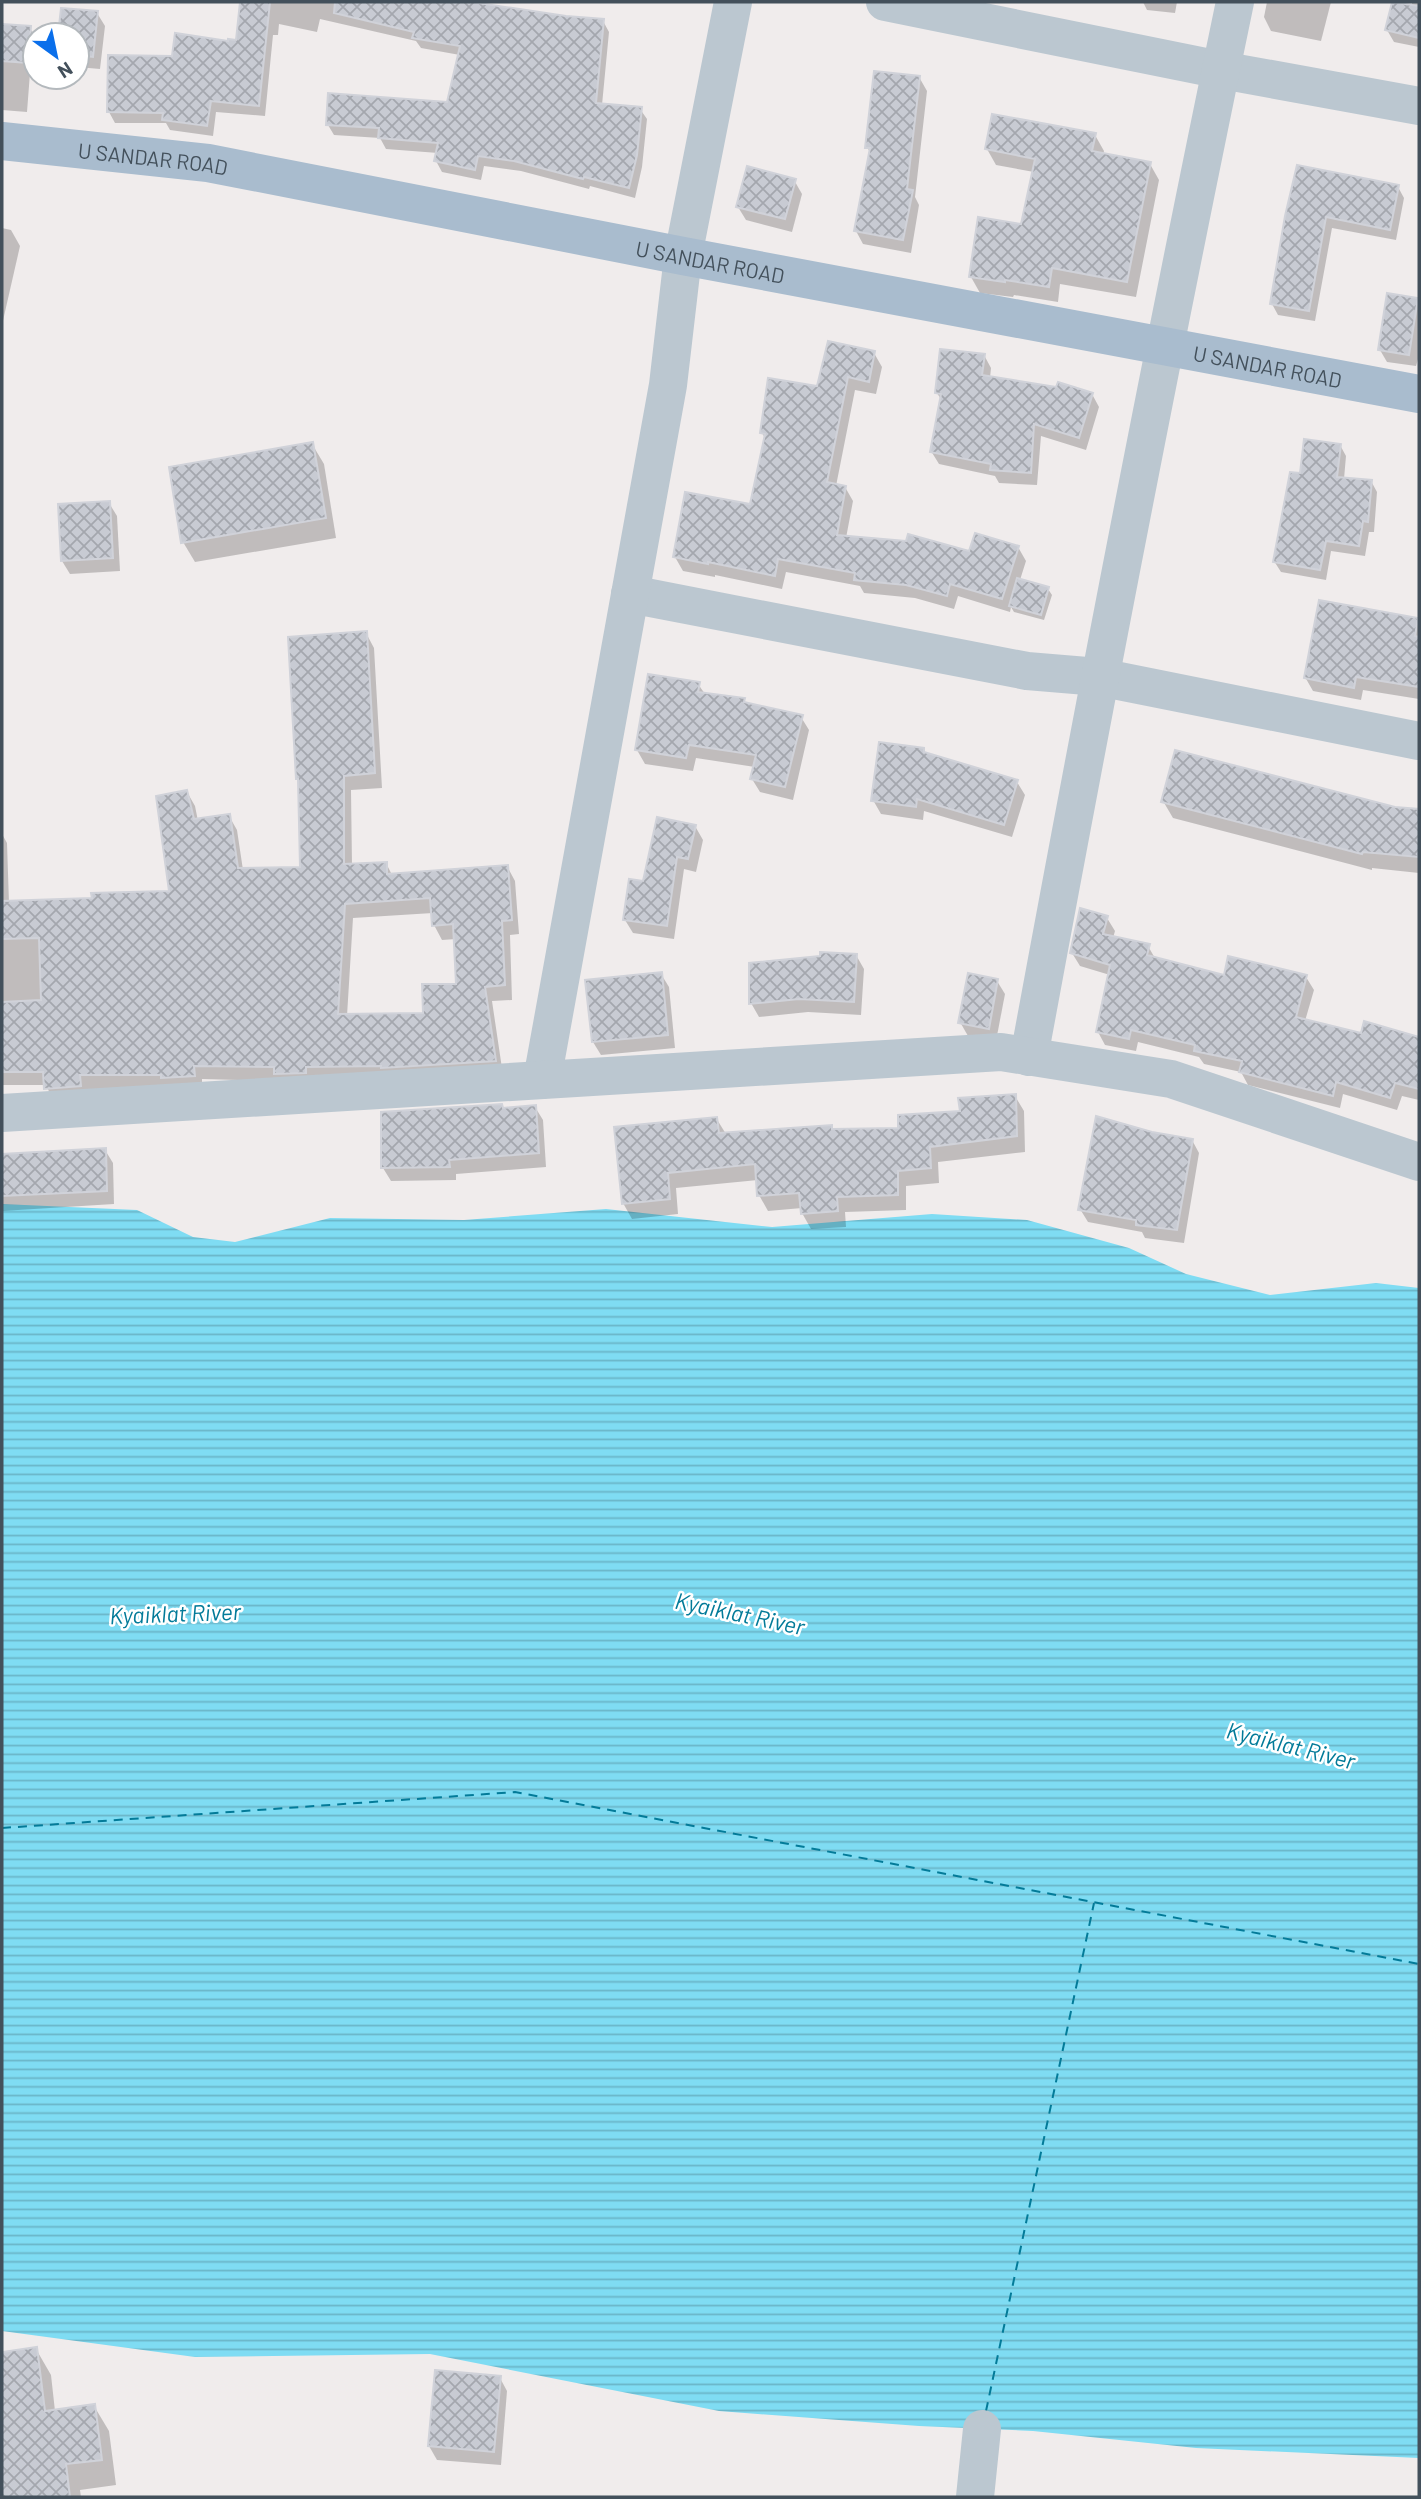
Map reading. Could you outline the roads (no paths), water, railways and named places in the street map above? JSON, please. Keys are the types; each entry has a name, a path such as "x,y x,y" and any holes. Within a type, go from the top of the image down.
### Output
{"main road":[{"name":"U SANDAR ROAD","path":"2,141 208,163 683,256 1419,394"}],"street":[{"path":"542,1080 668,385 683,256 733,2"},
{"path":"885,2 1221,70 1419,106"},
{"path":"1029,1057 1164,345 1236,2"},
{"path":"631,594 1027,671 1099,677 1419,741"},
{"path":"2,1113 1001,1052 1171,1079 1419,1162"},
{"path":"975,2497 982,2429"}],"water":[{"name":"Kyaiklat River","path":"2,1204 137,1210 193,1237 235,1242 330,1218 464,1220 606,1209 772,1227 932,1214 1027,1220 1129,1248 1186,1274 1270,1295 1376,1283 1419,1288 1419,2458 1196,2448 1033,2431 919,2426 719,2411 430,2354 195,2357 2,2331"}]}
